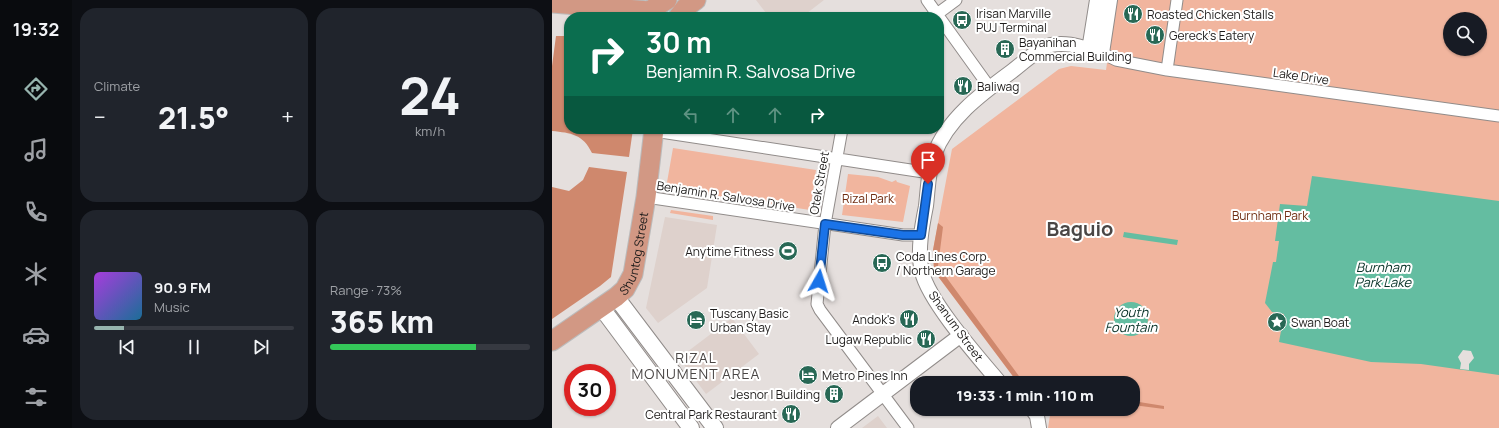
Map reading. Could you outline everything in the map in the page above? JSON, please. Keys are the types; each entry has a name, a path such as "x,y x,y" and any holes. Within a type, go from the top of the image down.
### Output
{"highway":[{"path":"653,12 667,0"},
{"path":"552,3 633,12"},
{"name":"Shuntog Street","path":"552,341 626,289 633,274 646,197 654,134"}],"main road":[{"path":"609,302 685,389 715,428"},
{"path":"609,302 670,400 691,428"},
{"path":"670,400 685,389"}],"street":[{"path":"927,0 934,12"},
{"path":"942,12 956,0"},
{"path":"1095,51 1096,0"},
{"path":"1095,51 1110,0"},
{"path":"1167,70 1177,0"},
{"path":"944,26 990,88"},
{"name":"Shanum Street","path":"944,134 946,129 990,88 1038,52 1051,46 1072,44 1095,51"},
{"name":"Lake Drive","path":"1095,51 1116,60 1167,70 1499,116"},
{"path":"678,134 836,160 930,173"},
{"name":"Otek Street","path":"841,134 825,224 817,304 908,428"},
{"name":"Shanum Street","path":"944,134 934,156 930,173 921,235 921,268 929,289 961,335 994,376"},
{"name":"Benjamin R. Salvosa Drive","path":"646,197 903,235 921,235"},
{"path":"838,428 961,335"},
{"path":"1037,416 1039,428"}],"shaded area":[{"path":"756,0 824,0 808,12 765,12"},
{"path":"556,36 564,36 564,133 552,131 552,66"},
{"path":"571,134 632,134 629,157 592,153 585,142"},
{"path":"589,167 627,172 611,277 552,319 552,187 569,191 583,180"},
{"path":"665,217 717,225 707,288 658,323 646,308"},
{"path":"938,223 943,227 938,266 1019,376 1013,376 934,271 933,250"},
{"path":"732,318 759,354 706,394 679,358"},
{"path":"1140,402 1164,406 1164,409 1140,406"},
{"path":"878,416 887,428 862,428"}],"green space":[{"name":"Burnham Park","path":"1116,0 1499,0 1499,428 1048,428 1050,416 1140,416 1140,376 1013,376 934,271 933,250 952,149 1059,69 1071,66 1106,70"},
{"path":"673,148 816,170 810,210 666,188"},
{"name":"Rizal Park","path":"848,174 878,177 892,182 896,180 897,182 910,186 903,222 842,215"},
{"path":"671,210 713,216 713,220 670,213"}],"water":[{"name":"Burnham Park Lake","path":"1312,176 1499,201 1499,375 1421,364 1371,362 1279,342 1284,314 1272,312 1265,303 1273,262 1276,262 1279,241 1275,241 1280,204 1307,206"},
{"path":"1124,232 1178,240 1177,245 1128,238 1123,237"},
{"name":"Youth Fountain","path":"1128,302 1134,302 1138,303 1145,309 1148,319 1147,326 1141,333 1134,336 1128,336 1124,335 1117,329 1114,322 1114,316 1115,312 1121,305"}],"pier":[{"path":"1463,350 1471,351 1474,358 1469,364 1469,370 1460,369 1461,363 1458,357"}],"place":[{"name":"Roasted Chicken Stalls","path":"1133,14"},
{"name":"Irisan Marville PUJ Terminal","path":"962,20"},
{"name":"Gereck's Eatery","path":"1155,35"},
{"name":"Bayanihan Commercial Building","path":"1005,49"},
{"name":"Baliwag","path":"963,86"},
{"name":"Anytime Fitness","path":"788,251"},
{"name":"Coda Lines Corp. / Northern Garage","path":"882,263"},
{"name":"Andok's","path":"909,319"},
{"name":"Tuscany Basic Urban Stay","path":"696,320"},
{"name":"Swan Boat","path":"1277,322"},
{"name":"Lugaw Republic","path":"926,339"},
{"name":"Metro Pines Inn","path":"808,375"},
{"name":"Jesnor I Building","path":"834,394"},
{"name":"Central Park Restaurant","path":"791,414"}],"district":[{"name":"Baguio","path":"1080,228"},
{"name":"RIZAL MONUMENT AREA","path":"696,366"}],"route":[{"path":"819,281 825,224 903,235 921,235 928,184"}]}
